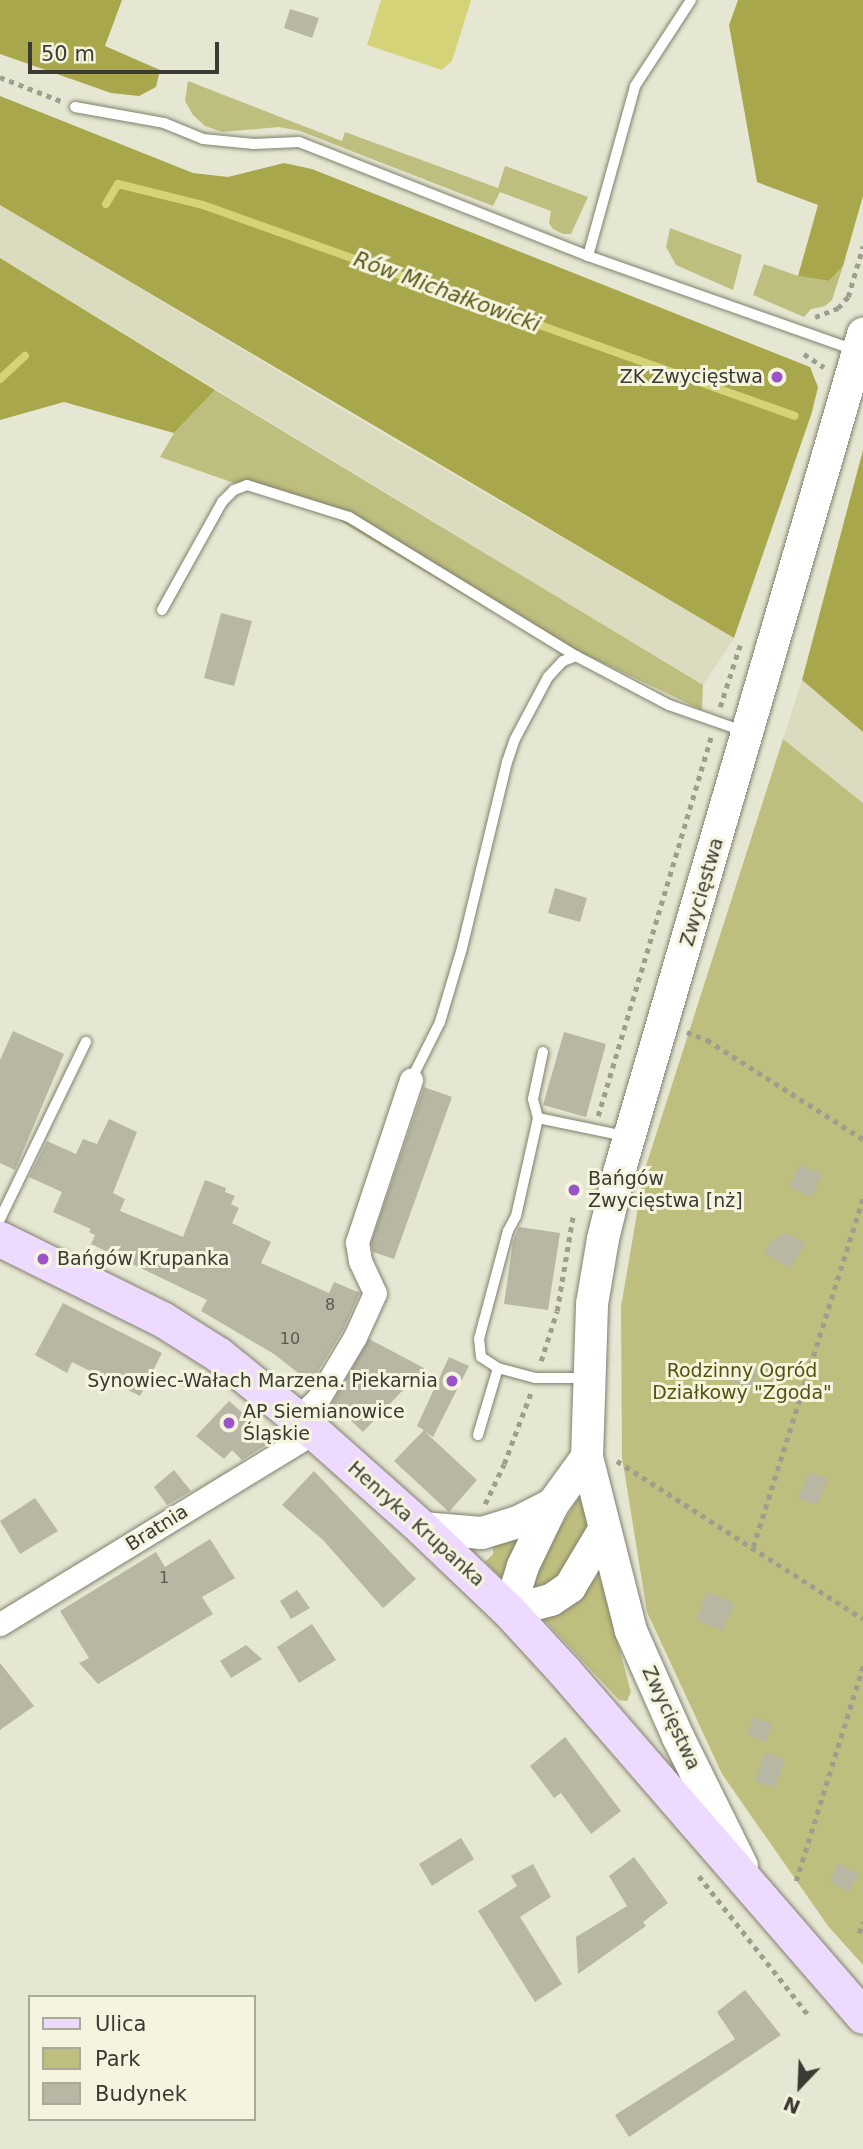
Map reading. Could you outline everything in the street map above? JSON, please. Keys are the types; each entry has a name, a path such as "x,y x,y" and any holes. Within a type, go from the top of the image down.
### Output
{"main road":[{"name":"Zwycięstwa","path":"758,1898 678,1737 631,1631 604,1530 601,1452 589,1378 592,1304 603,1239 629,1137 749,733 860,342"},
{"name":"Henryka Krupanka","path":"0,1239 162,1319 219,1355 306,1426 422,1528 509,1611 631,1746 758,1898 863,2016"},
{"path":"509,1611 523,1566 553,1504 601,1452"},
{"path":"422,1528 482,1533 518,1522 553,1504"},
{"path":"509,1611 551,1600 569,1587 604,1530"}],"street":[{"name":"Bratnia","path":"0,1625 306,1426 318,1399 355,1337 375,1293 360,1261 357,1241 411,1080"}],"lane":[{"path":"588,256 635,86 691,0"},
{"path":"75,107 164,123 202,139 254,144 299,142 588,256 860,342"},
{"path":"162,610 222,502 234,491 247,485 349,517 576,656 670,705 749,733"},
{"path":"411,1080 440,1022 462,948 496,801 515,739 548,677 563,661 576,656"},
{"path":"0,1219 86,1042"},
{"path":"543,1052 533,1100 538,1118 516,1216 508,1231 479,1339 481,1357 498,1368 536,1378 589,1378"},
{"path":"538,1118 629,1137"},
{"path":"478,1435 498,1368"}],"path":[{"path":"0,77 75,107"},
{"path":"816,315 838,308 848,297 863,246"},
{"path":"682,1045 686,1032 706,1040 863,1139"},
{"path":"753,1547 863,1199"},
{"path":"601,1452 863,1619"},
{"path":"796,1881 863,1667"},
{"path":"857,1686 863,1690"},
{"path":"694,1870 810,2017"},
{"path":"859,1933 863,1922"}],"shaded area":[{"path":"0,0 122,0 105,46 160,70 156,87 139,96 111,93 0,54"},
{"path":"381,0 471,0 452,61 442,70 367,45"},
{"path":"738,0 863,0 863,196 843,266 829,281 798,276 818,205 757,182 729,25"},
{"path":"0,96 193,173 228,177 284,163 312,169 810,367 818,387 812,412 734,638 0,205"},
{"path":"0,205 377,430 734,638 703,685 0,258"},
{"path":"0,258 215,390 174,433 64,402 0,420"},
{"path":"863,450 863,732 802,680"},
{"path":"802,680 863,732 863,803 783,739"}],"green space":[{"path":"188,81 342,141 345,132 498,188 505,166 588,197 571,234 563,234 553,229 549,223 551,211 500,192 493,206 300,131 279,127 222,132 205,126 193,115 185,101"},
{"path":"670,228 742,255 733,290 676,265 666,247"},
{"path":"764,264 798,276 829,281 843,266 832,300 825,306 811,309 804,317 753,295"},
{"path":"215,390 703,685 702,710 483,606 337,519 160,457 174,433"},
{"name":"Rodzinny Ogród Działkowy \"Zgoda\"","path":"783,739 863,803 863,1965 828,1926 722,1774 647,1612 622,1457 621,1307 644,1172"},
{"path":"583,1498 589,1532 575,1568 539,1589 529,1591 554,1537 577,1500"},
{"path":"529,1530 503,1579 485,1562 493,1554 493,1542"},
{"path":"599,1574 631,1692 627,1701 619,1700 538,1613 578,1595"}],"building":[{"path":"290,9 319,18 312,38 284,28"},
{"path":"221,613 252,621 234,686 204,678"},
{"path":"555,888 587,898 580,922 548,913"},
{"path":"13,1031 64,1054 15,1170 0,1163 0,1060"},
{"path":"564,1032 606,1044 586,1117 543,1105"},
{"path":"424,1087 452,1097 394,1259 373,1252 371,1243"},
{"path":"109,1119 137,1132 113,1193 125,1199 120,1211 183,1237 205,1180 226,1188 225,1192 235,1196 231,1204 239,1208 232,1223 271,1242 261,1263 329,1293 334,1282 360,1293 343,1330 311,1383 274,1354 201,1311 207,1300 91,1244 95,1235 89,1232 91,1229 53,1212 62,1192 29,1177 47,1141 76,1154 83,1139 97,1144"},
{"path":"799,1165 822,1174 812,1197 789,1187"},
{"path":"519,1227 560,1233 548,1310 504,1304 513,1241"},
{"path":"786,1233 805,1243 790,1268 764,1253 771,1242"},
{"path":"63,1303 162,1353 140,1396 72,1362 67,1373 35,1355"},
{"path":"369,1339 424,1368 363,1432 332,1403"},
{"path":"449,1357 469,1366 433,1437 424,1431 477,1480 449,1512 394,1461 424,1430 417,1426"},
{"path":"740,1362 759,1370 751,1389 731,1381"},
{"path":"229,1401 274,1440 242,1460 232,1450 224,1459 196,1436"},
{"path":"174,1470 191,1491 167,1505 154,1487"},
{"path":"314,1471 416,1579 383,1608 323,1540 282,1505"},
{"path":"809,1472 828,1479 817,1505 798,1498"},
{"path":"35,1498 58,1531 20,1554 0,1521"},
{"path":"210,1539 235,1578 202,1597 213,1614 98,1684 79,1663 89,1658 60,1611 156,1552 165,1567"},
{"path":"297,1590 310,1608 291,1619 280,1601"},
{"path":"707,1592 734,1603 723,1631 696,1620"},
{"path":"312,1624 336,1660 299,1683 277,1647"},
{"path":"246,1645 262,1659 231,1678 220,1661"},
{"path":"0,1663 34,1706 0,1730"},
{"path":"753,1717 772,1723 766,1742 747,1735"},
{"path":"565,1737 621,1811 591,1834 561,1793 554,1798 530,1766"},
{"path":"765,1752 785,1759 775,1788 755,1781"},
{"path":"461,1838 474,1859 432,1886 419,1864"},
{"path":"634,1857 668,1903 643,1922 646,1926 578,1974 576,1937 627,1906 609,1876"},
{"path":"839,1863 859,1874 848,1892 829,1881"},
{"path":"533,1864 551,1897 520,1917 562,1984 535,2002 478,1911 517,1886 511,1876"},
{"path":"745,1990 781,2035 629,2137 615,2115 735,2039 717,2012"}],"waterway":[{"name":"Rów Michałkowicki","path":"106,204 118,184 203,205 795,416"},
{"name":"Rów Michałkowicki","path":"0,379 25,356"}],"place":[{"name":"ZK Zwycięstwa","path":"777,377"},
{"name":"Bańgów Zwycięstwa [nż]","path":"574,1190"},
{"name":"Bańgów Krupanka","path":"43,1259"},
{"name":"Synowiec-Wałach Marzena. Piekarnia","path":"452,1381"},
{"name":"AP Siemianowice Śląskie","path":"229,1423"}]}
